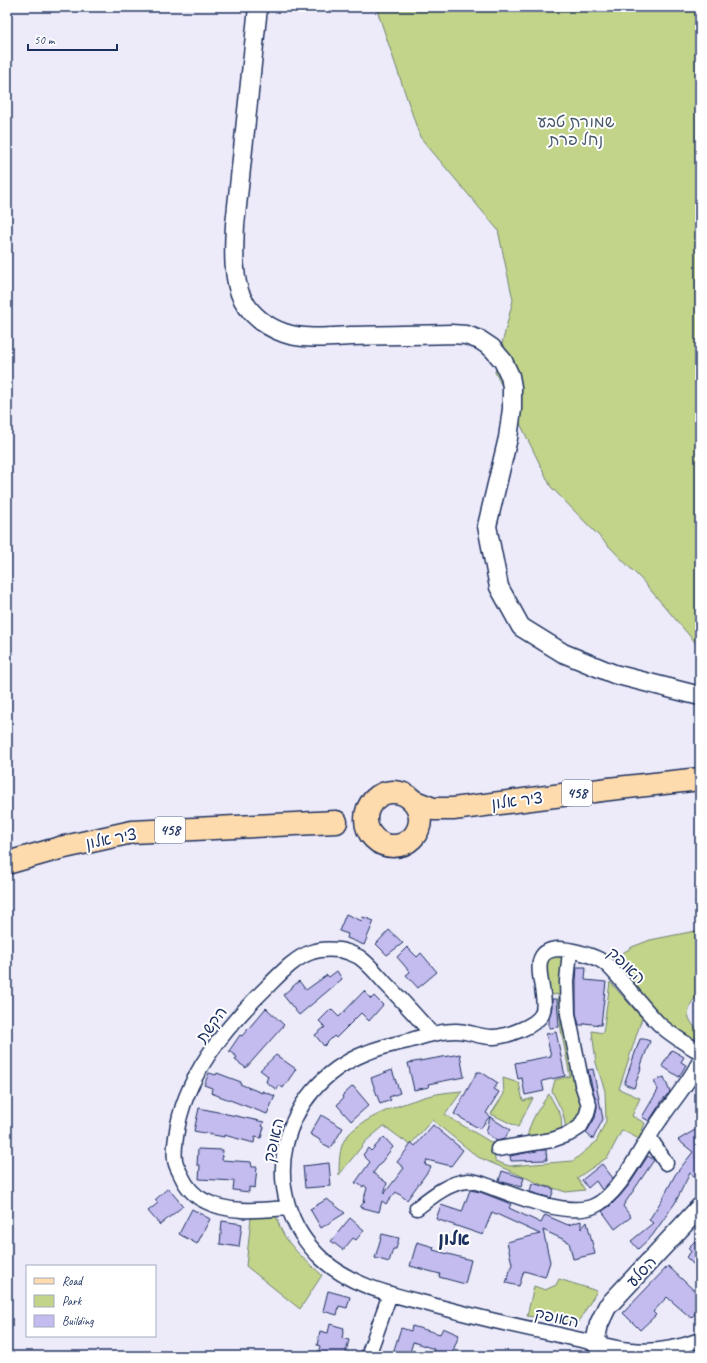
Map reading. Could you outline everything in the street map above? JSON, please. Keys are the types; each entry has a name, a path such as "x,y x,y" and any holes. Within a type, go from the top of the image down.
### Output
{"main road":[{"name":"ציר אלון","path":"415,802 433,809 453,809 700,779"},
{"path":"394,792 406,795 415,802 420,813 420,819 418,831 410,840 393,846 376,840 369,830 366,818 369,806 377,797 382,794 394,792"},
{"name":"ציר אלון","path":"336,822 354,816 369,806"},
{"name":"ציר אלון","path":"418,831 427,822 453,809"},
{"name":"ציר אלון","path":"7,863 60,848 132,832 336,822 351,823 369,830"}],"street":[{"path":"258,7 235,225 234,252 237,279 242,298 255,317 270,327 286,334 329,337 466,334 480,340 492,348 503,361 510,376 512,387 512,409 508,438 487,526 499,587 521,627 563,653 614,674 700,696"},
{"name":"האופק","path":"700,1052 683,1042 661,1025 612,970 602,961 588,955 562,949 548,950 541,957 539,969 544,1004 542,1014 533,1024 501,1036 491,1037 454,1031 432,1034 382,1048 356,1058 331,1073 311,1092 298,1112 291,1126 287,1141 283,1174 288,1208 303,1236 323,1260 348,1277 365,1285 390,1294 483,1319 629,1350 652,1351 676,1347 700,1340"},
{"name":"הקשת","path":"288,1208 244,1210 222,1207 204,1201 191,1191 182,1178 175,1163 178,1123 185,1098 223,1035 246,1007 294,961 312,952 340,950 350,953 367,963 432,1034"},
{"path":"498,1149 552,1140 569,1134 580,1127 587,1114 589,1106 582,1084 568,1014 566,981 570,951"},
{"path":"417,1208 434,1194 446,1188 468,1181 482,1183 496,1189 558,1208 572,1210 594,1206 614,1190 693,1074 700,1060"},
{"path":"649,1137 666,1163"},
{"name":"הסלע","path":"595,1343 599,1324 607,1307 700,1207"},
{"path":"368,1356 390,1294"}],"green space":[{"name":"שמורת טבע נחל פרת","path":"376,7 700,7 700,648 641,579 551,487 495,372 513,300 498,230 420,137"},
{"path":"700,930 700,994 692,1002 688,1013 691,1022 699,1034 695,1039 685,1035 673,1027 650,1006 612,960 632,947 650,940"},
{"path":"557,954 563,958 585,1105 574,1124 566,1129 563,1113 552,1091 555,1080 570,1076 561,1030 558,994 548,996 546,962 551,955"},
{"path":"610,982 642,1018 619,1089 640,1098 632,1116 645,1123 639,1139 622,1130 608,1157 577,1178 585,1190 566,1192 540,1184 478,1157 432,1120 410,1145 384,1126 366,1141 339,1175 343,1142 360,1124 383,1112 418,1099 436,1094 462,1091 445,1115 494,1144 495,1161 509,1166 573,1161 596,1142 606,1121 605,1091 596,1063 592,1031 603,1033"},
{"path":"503,1078 519,1083 523,1101 533,1098 518,1127 491,1114 504,1094"},
{"path":"549,1094 561,1116 562,1131 527,1138 538,1109"},
{"path":"276,1213 278,1223 287,1240 300,1255 322,1275 300,1309 246,1266 251,1218"},
{"path":"559,1279 597,1291 577,1324 527,1316 534,1286 545,1290 556,1285"}],"building":[{"path":"346,914 362,921 363,917 374,921 364,945 347,938 348,934 339,931"},
{"path":"389,930 403,943 387,955 376,944"},
{"path":"407,947 417,957 421,953 437,972 418,988 406,975 410,972 397,957"},
{"path":"577,967 586,967 585,980 606,982 601,1025 584,1023 584,1025 579,1025 576,1013"},
{"path":"337,971 342,979 299,1015 283,995 299,981 306,990 327,975 329,977"},
{"path":"364,991 371,999 374,996 383,1005 369,1021 361,1013 336,1038 334,1036 324,1046 315,1035 325,1027 319,1021 331,1009 339,1017"},
{"path":"552,999 557,999 559,1027 549,1028 549,1019"},
{"path":"266,1008 284,1025 246,1068 235,1060 237,1057 229,1051 240,1035 242,1036"},
{"path":"556,1032 565,1076 542,1081 544,1091 525,1095 522,1078 518,1079 515,1063 551,1056 546,1034"},
{"path":"640,1039 650,1041 634,1088 624,1084"},
{"path":"672,1050 684,1057 681,1062 686,1065 679,1077 662,1066"},
{"path":"460,1054 464,1077 428,1084 429,1087 414,1090 408,1063"},
{"path":"276,1055 296,1069 283,1088 279,1085 277,1090 266,1082 268,1076 260,1070"},
{"path":"593,1069 603,1119 593,1139 586,1133 595,1118 597,1107 588,1070"},
{"path":"392,1070 400,1093 389,1097 391,1100 380,1104 371,1078"},
{"path":"477,1072 481,1072 498,1083 494,1089 499,1092 486,1113 490,1116 480,1129 454,1114"},
{"path":"209,1073 216,1075 217,1073 241,1082 240,1084 262,1093 262,1091 275,1096 267,1114 211,1093 212,1088 204,1085"},
{"path":"664,1077 670,1092 664,1098 649,1121 642,1117 658,1090 654,1081"},
{"path":"353,1086 369,1105 351,1121 337,1105 343,1098 342,1096"},
{"path":"199,1108 264,1122 262,1126 264,1127 261,1138 255,1137 254,1143 224,1135 224,1137 194,1131"},
{"path":"321,1115 343,1128 331,1148 310,1134"},
{"path":"490,1117 510,1130 504,1139 497,1141 486,1133"},
{"path":"433,1125 463,1150 451,1166 427,1160 425,1165 431,1167 407,1200 396,1192 386,1204 382,1201 379,1212 360,1207 365,1201 363,1202 367,1188 364,1185 363,1187 355,1183 370,1162 363,1155 368,1148 371,1151 384,1137 393,1147 373,1173 387,1183 384,1194 404,1168 397,1162 412,1143 415,1146"},
{"path":"700,1127 700,1181 690,1173 675,1203 652,1236 638,1249 631,1241 653,1223 649,1220 675,1175 693,1152 678,1140"},
{"path":"198,1149 223,1150 222,1160 251,1162 252,1167 257,1167 255,1188 249,1187 249,1192 233,1190 234,1181 199,1179 200,1165 197,1165"},
{"path":"546,1150 547,1160 511,1161 510,1156"},
{"path":"648,1156 654,1160 623,1206 631,1217 615,1229 602,1211 610,1206 620,1196"},
{"path":"329,1163 331,1186 305,1188 303,1166"},
{"path":"602,1164 613,1178 602,1190 596,1181 588,1188 582,1180"},
{"path":"502,1171 524,1178 521,1187 499,1181"},
{"path":"532,1183 554,1189 551,1198 530,1192"},
{"path":"168,1188 183,1206 160,1225 148,1211 158,1203 155,1200"},
{"path":"470,1190 480,1192 511,1204 509,1208 541,1223 545,1215 568,1225 581,1221 581,1229 587,1222 595,1254 573,1259 569,1242 543,1230 550,1262 545,1277 524,1271 519,1286 506,1283 512,1264 507,1242 540,1234 492,1212 483,1235 436,1219 441,1205 462,1212"},
{"path":"327,1199 345,1213 321,1228 310,1209"},
{"path":"192,1209 210,1219 197,1244 179,1234"},
{"path":"350,1218 364,1230 356,1240 353,1238 343,1250 331,1241"},
{"path":"222,1221 242,1224 239,1247 220,1244"},
{"path":"382,1234 399,1238 396,1249 393,1249 389,1262 375,1258"},
{"path":"700,1236 700,1261 695,1266 686,1257 691,1252 688,1248"},
{"path":"417,1242 434,1247 433,1250 471,1260 465,1284 439,1277 440,1274 410,1266"},
{"path":"668,1266 700,1296 700,1308 691,1318 667,1297 653,1312 656,1315 640,1330 623,1313"},
{"path":"328,1291 350,1297 347,1308 339,1306 337,1315 323,1311"},
{"path":"330,1324 344,1328 342,1338 349,1340 345,1356 318,1356 320,1346 317,1345 320,1331 328,1333"},
{"path":"412,1326 440,1334 443,1328 459,1335 451,1356 445,1356 433,1351 434,1349 413,1342 409,1356 392,1356 401,1328 411,1331"}],"district":[{"name":"אלון","path":"454,1239"}]}
